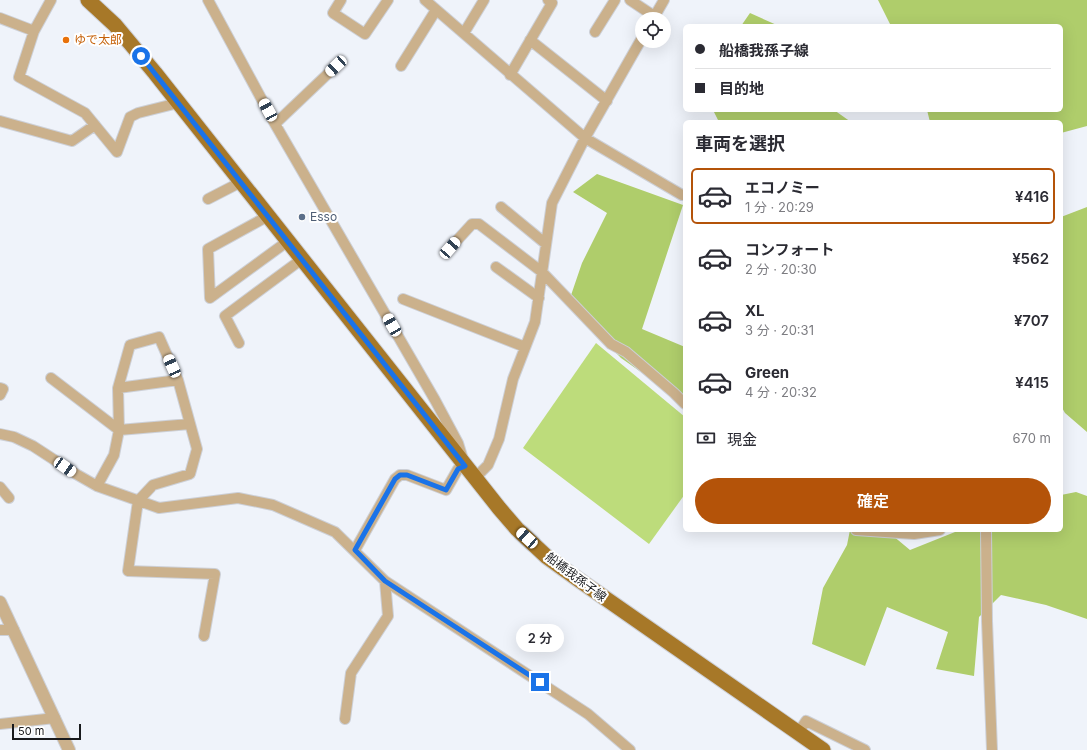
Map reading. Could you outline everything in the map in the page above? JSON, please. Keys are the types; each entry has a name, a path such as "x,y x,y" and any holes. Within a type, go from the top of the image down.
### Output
{"main road":[{"name":"船橋我孫子線","path":"88,0 115,25 134,47 465,466 517,529 547,557 823,750"}],"street":[{"path":"51,0 34,31 19,77 85,113 117,152 130,117 138,113 178,103"},
{"path":"208,0 275,124 435,400 458,443 465,466 458,469 446,490 407,475 400,475 395,479 355,550"},
{"path":"341,0 333,13 365,34 388,0"},
{"path":"425,0 464,32 510,75 585,138 682,195"},
{"path":"464,32 484,0"},
{"path":"510,75 552,3 548,0"},
{"path":"595,32 614,0"},
{"path":"630,0 645,12"},
{"path":"657,12 664,0"},
{"path":"401,66 436,10"},
{"path":"0,18 34,31"},
{"path":"530,40 607,101"},
{"path":"475,478 488,465 499,439 513,379 535,322 552,203 585,138 636,48"},
{"path":"275,124 336,66"},
{"path":"0,121 72,141 95,125"},
{"path":"208,199 241,182"},
{"path":"501,207 546,244"},
{"path":"268,216 208,249 210,298 288,241"},
{"path":"450,248 472,224 479,224 542,272 611,344 626,352 683,402"},
{"path":"239,343 225,316 302,260"},
{"path":"496,267 538,298"},
{"path":"403,299 526,347"},
{"path":"97,486 114,455 119,430 118,388 130,345 159,337 178,380 197,449 190,474 153,485 138,501 128,571 215,574 204,636"},
{"path":"51,378 119,430 190,424"},
{"path":"118,388 178,380"},
{"path":"0,388 3,389 0,395"},
{"path":"0,434 33,446 97,486 159,508 238,498 273,505 335,532 385,581 588,714 630,750"},
{"path":"0,487 10,498"},
{"path":"885,532 914,534 927,532"},
{"path":"986,532 987,621 992,750"},
{"path":"345,719 351,674 388,616 385,581"},
{"path":"0,602 69,750"},
{"path":"0,630 14,630"},
{"path":"0,724 55,718"},
{"path":"798,733 806,721 865,750"}],"green space":[{"path":"878,0 1087,0 1087,126 1063,132 1063,120 930,120 928,112 1063,112 1063,24 890,24"},
{"path":"750,13 775,24 742,24"},
{"path":"714,112 837,112 848,120 718,120"},
{"path":"597,174 683,205 642,329 683,346 683,402 621,358 568,304 582,263 607,213 573,192"},
{"path":"1087,207 1087,432 1063,410 1063,216"},
{"path":"596,343 683,415 683,497 649,544 523,448"},
{"path":"1076,492 1087,496 1087,619 1046,605 1001,595 979,617 974,676 936,669 948,632 887,607 865,666 812,644 823,588 847,545 850,532 888,532 910,550 955,532 1063,532 1063,495"}],"place":[{"name":"ゆで太郎","path":"66,40"},
{"name":"Esso","path":"302,217"}],"route":[{"path":"141,56 465,466 458,469 446,490 407,475 400,475 395,479 380,509 355,550 385,581 540,682"}]}
